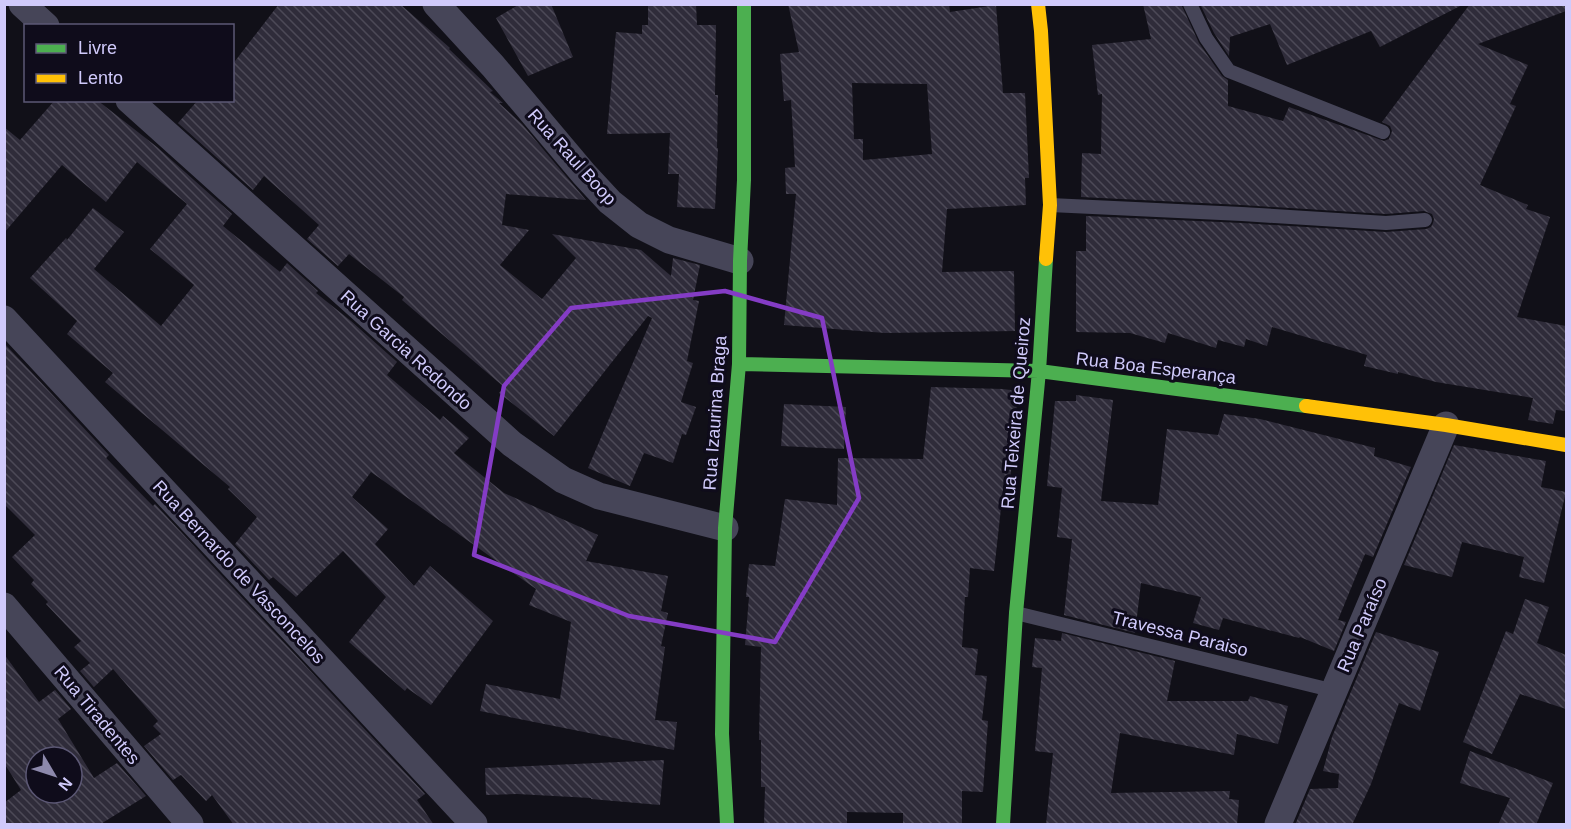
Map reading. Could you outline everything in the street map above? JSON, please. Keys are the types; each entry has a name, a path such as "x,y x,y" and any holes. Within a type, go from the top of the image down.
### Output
{"street":[{"path":"22,4 43,24"},
{"name":"Rua Raul Boop","path":"436,4 493,66 610,202 639,225 669,240 740,261"},
{"name":"Rua Izaurina Braga","path":"727,825 722,734 724,528 739,364 744,180 744,4"},
{"name":"Rua Teixeira de Queiroz","path":"1003,825 1016,613 1039,371 1050,206 1038,4"},
{"name":"Rua Garcia Redondo","path":"131,102 512,444 563,480 599,496 724,528"},
{"name":"Rua Bernardo de Vasconcelos","path":"4,319 474,825"},
{"name":"Rua Boa Esperança","path":"739,364 1039,371 1446,424 1566,445"},
{"name":"Rua Paraíso","path":"1278,825 1446,424"},
{"name":"Rua Tiradentes","path":"4,606 190,825"}],"lane":[{"path":"1191,4 1206,38 1229,71 1383,132"},
{"path":"1050,206 1386,223 1425,220"},
{"name":"Travessa Paraiso","path":"1016,613 1335,691"}],"highlighted area":[{"path":"725,291 822,318 859,498 775,642 629,616 474,555 504,386 571,308"}],"building":[{"path":"279,4 400,4 450,48 493,91 490,92 503,103 499,103 522,124 586,200 506,194 502,225 529,230 500,265 542,299 576,258 552,234 641,250 671,276 673,258 700,265 693,300 699,301 687,361 693,363 681,402 696,407 686,435 682,434 673,463 644,453 630,486 588,468 652,318 648,316 554,436 499,393 504,387 402,300 404,297 349,254 338,266 307,239 319,225 264,176 253,190 178,123 196,102 234,102 234,62"},
{"path":"520,4 551,4 573,57 528,76 496,18"},
{"path":"648,4 696,4 697,25 716,25 715,95 718,95 718,148 715,209 677,207 679,174 668,174 670,133 607,134 616,32 642,34 642,25 648,25"},
{"path":"788,4 949,4 950,12 996,5 1003,93 1025,93 1029,178 1025,178 1026,205 947,209 942,272 1014,271 1015,331 885,333 784,325 796,194 786,194 785,168 795,167 791,100 784,101 780,54 799,52","holes":["852,83 927,84 932,154 863,160 863,139 854,139"]},
{"path":"1143,4 1181,4 1199,43 1222,76 1228,80 1228,106 1283,121 1289,107 1384,141 1389,139 1392,131 1390,126 1382,122 1470,4 1566,4 1566,11 1478,44 1528,65 1510,104 1516,106 1480,185 1528,205 1526,209 1550,217 1517,317 1566,326 1566,411 1556,410 1553,424 1528,420 1533,398 1436,382 1364,366 1367,355 1272,327 1267,346 1246,339 1244,347 1218,340 1216,348 1168,333 1165,343 1130,333 1076,332 1076,251 1086,251 1086,216 1386,232 1426,229 1431,227 1434,219 1432,214 1424,211 1386,214 1081,197 1082,153 1101,154 1102,94 1098,95 1092,45 1151,39"},
{"path":"1200,4 1464,4 1380,47 1371,31 1287,65 1270,24 1230,37 1229,56 1214,33"},
{"path":"53,102 100,102 157,147 232,214 223,226 280,272 287,263 318,291 316,293 397,362 387,375 440,420 443,416 469,438 454,453 504,493 598,535 586,561 668,576 661,611 668,613 661,646 665,647 655,720 677,722 674,750 480,711 486,684 560,699 571,622 529,605 536,589 371,472 352,497 388,529 375,544 414,586 430,566 493,621 431,705 407,688 405,691 349,642 386,597 343,551 296,597 273,577 269,580 235,544 257,517 228,489 230,487 105,382 113,373 67,334 77,321 30,278 66,238 67,240 93,208 124,232 94,269 161,326 194,285 150,249 187,204 137,162 106,202 62,165 4,233 4,127 20,140"},
{"path":"4,343 109,455 106,458 153,506 155,504 425,794 417,800 434,825 234,825 212,795 206,801 181,775 173,780 144,746 161,734 153,726 158,721 113,669 94,687 80,671 90,663 74,647 81,641 46,604 48,602 31,584 34,580 12,557 35,535 4,504"},
{"path":"931,387 1018,391 1010,481 1004,481 994,571 970,568 968,597 965,597 962,647 978,649 975,675 987,676 982,720 988,721 983,792 962,791 962,825 903,825 903,813 847,812 847,825 764,825 765,787 761,787 761,740 759,740 761,647 745,645 749,564 775,566 785,499 837,505 838,458 923,459"},
{"path":"1076,395 1113,400 1101,501 1158,505 1167,429 1218,435 1224,414 1260,419 1375,448 1374,456 1411,467 1373,557 1365,554 1338,620 1346,622 1334,651 1300,637 1223,618 1219,630 1193,623 1201,597 1141,583 1135,633 1064,615 1072,539 1057,537 1062,488 1047,486 1055,401 1076,401"},
{"path":"784,404 846,407 844,449 781,446"},
{"path":"1454,445 1546,461 1541,487 1566,492 1544,583 1519,577 1524,557 1462,542 1452,577 1404,565"},
{"path":"1525,599 1549,607 1537,643 1566,655 1566,709 1520,694 1492,754 1463,742 1506,631 1513,634"},
{"path":"1376,632 1439,652 1420,711 1399,703 1371,784 1352,825 1295,825 1310,789 1338,788 1339,774 1323,771 1332,737"},
{"path":"1062,633 1175,661 1167,701 1248,701 1250,696 1288,706 1278,744 1237,734 1234,755 1120,733 1111,793 1230,791 1229,799 1239,800 1237,825 1046,825 1053,753 1035,751 1042,668 1032,667 1035,638 1061,641"},
{"path":"4,654 39,702 55,690 71,709 58,719 74,745 24,745 24,805 84,805 84,762 94,778 117,763 146,796 99,825 4,825 4,803 21,790 4,763"},
{"path":"1470,751 1553,783 1536,825 1498,825 1510,798 1460,783"},
{"path":"664,760 660,805 591,798 517,794 486,795 485,768"}],"traffic: fast":[{"path":"727,824 722,734 725,528 739,364 744,180 744,4"},
{"path":"1003,824 1016,613 1039,371 1046,259"},
{"path":"739,364 1039,371 1306,406"}],"traffic: slow":[{"path":"1038,4 1050,205 1046,259"},
{"path":"1306,406 1446,425 1566,445"}]}
